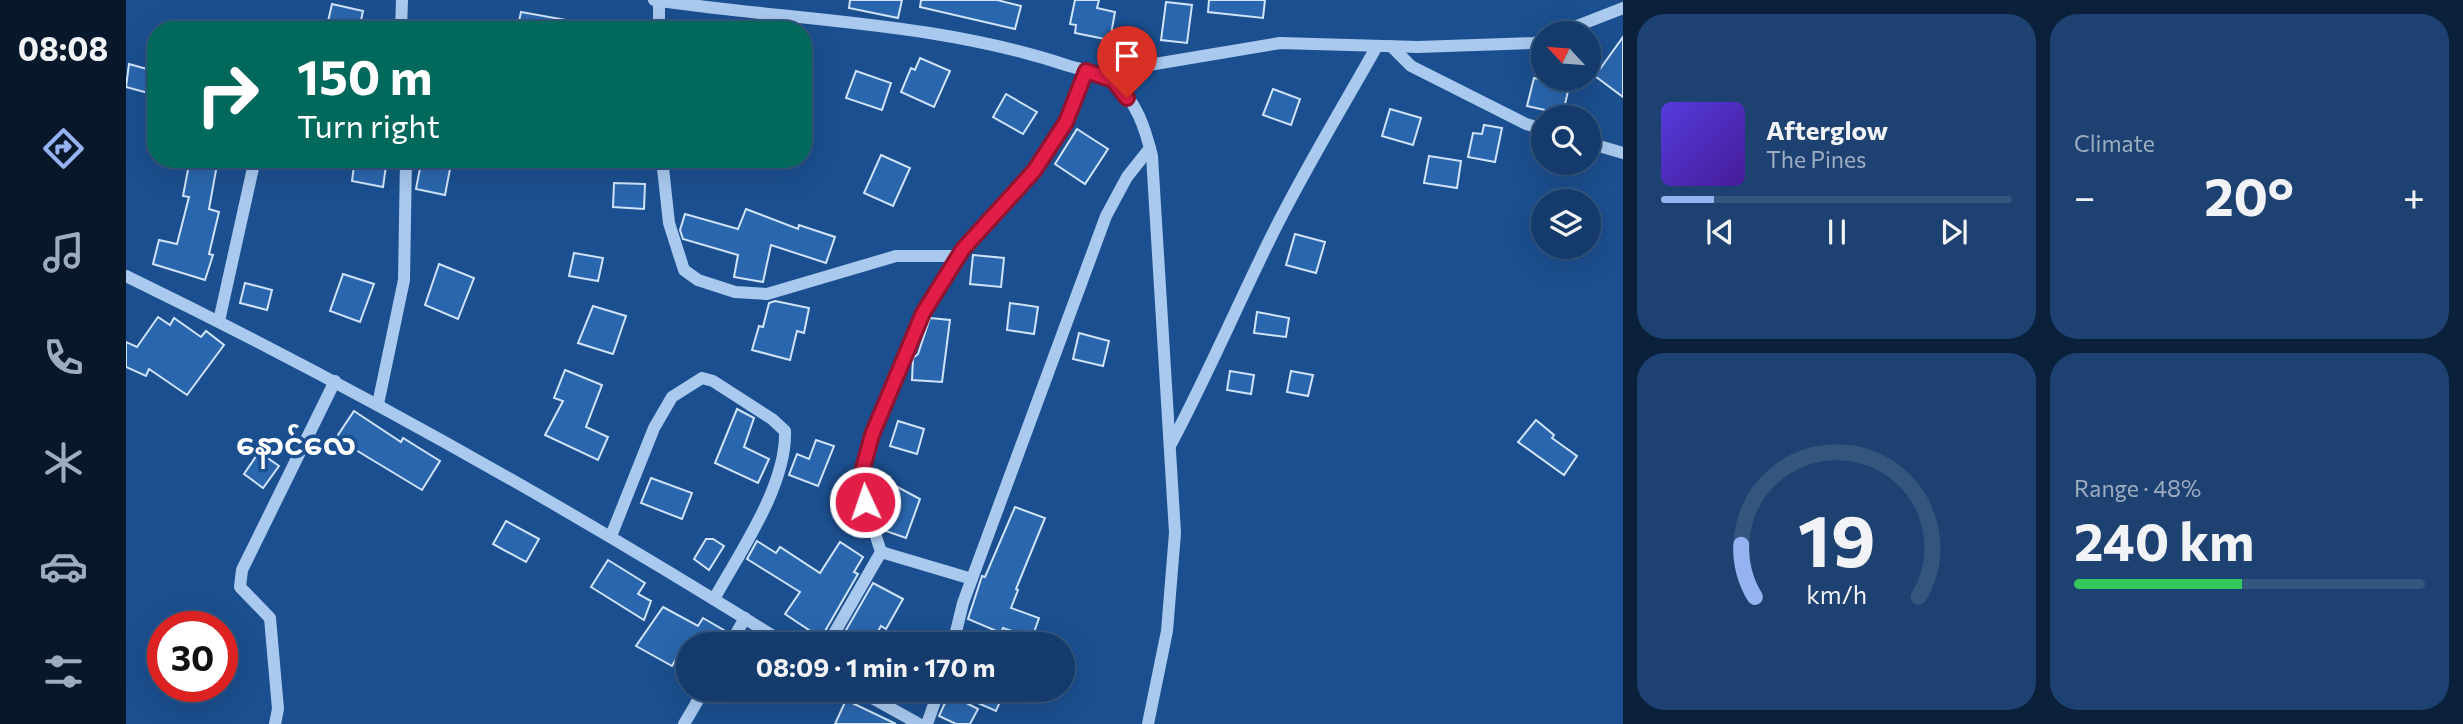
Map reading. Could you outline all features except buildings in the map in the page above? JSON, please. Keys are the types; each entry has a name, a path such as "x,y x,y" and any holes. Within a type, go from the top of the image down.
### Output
{"street":[{"path":"401,21 402,0"},
{"path":"658,21 656,0 734,12 888,24 1036,55 1113,80 1141,116 1150,148 1175,533 1167,631 1148,724"},
{"path":"1590,21 1623,8"},
{"path":"1113,80 1149,65 1280,43 1377,46 1531,43"},
{"path":"1171,444 1211,369 1269,240 1314,153 1377,46"},
{"path":"1391,46 1411,66 1531,125"},
{"path":"835,632 881,552 865,502 862,472 872,435 918,325 958,256 1034,171 1066,122 1086,71"},
{"path":"1601,146 1623,153"},
{"path":"957,632 972,579 1106,216 1127,177 1150,148"},
{"path":"219,321 253,168"},
{"path":"378,404 404,281 406,168"},
{"path":"663,168 669,223 684,270 698,281 735,292 767,293 895,256 958,256"},
{"path":"126,276 378,404 611,536 767,632"},
{"path":"611,536 654,428 672,397 702,378 713,381 772,419 785,431 786,448 783,463 751,533 714,599"},
{"path":"275,724 278,709 270,618 240,587 242,570 335,381"},
{"path":"881,552 972,579"},
{"path":"737,632 745,618"},
{"path":"684,724 697,702"},
{"path":"880,702 919,724"},
{"path":"928,724 935,702"}],"district":[{"name":"နောင်လေ","path":"296,442"}],"route":[{"path":"865,502 862,472 872,435 923,313 963,249 1034,171 1066,122 1086,71 1113,80 1127,98"}]}
